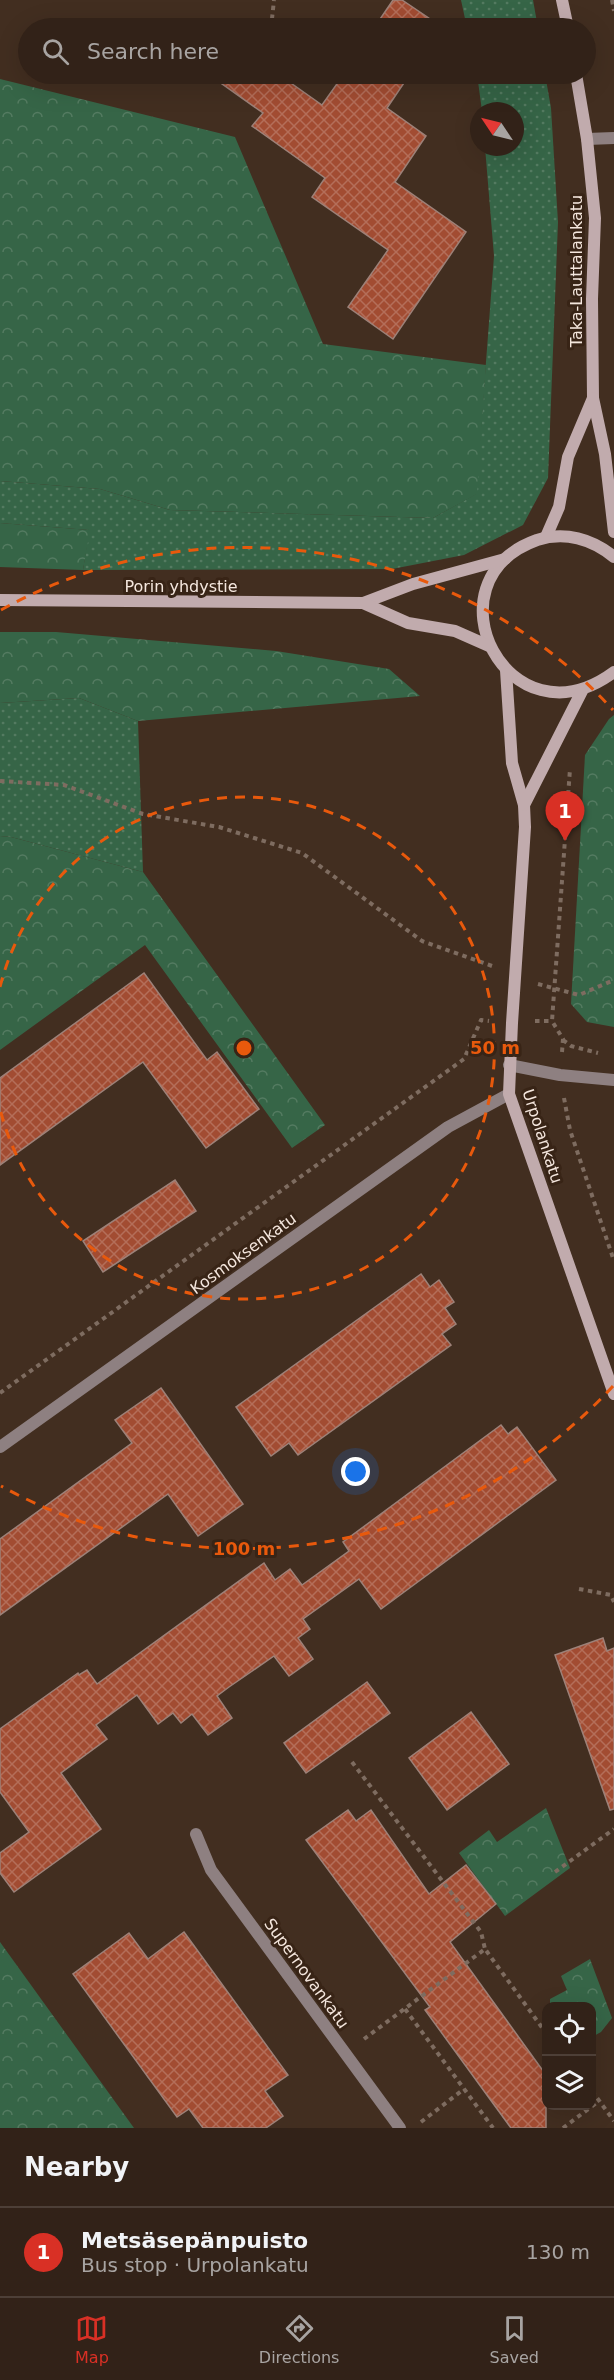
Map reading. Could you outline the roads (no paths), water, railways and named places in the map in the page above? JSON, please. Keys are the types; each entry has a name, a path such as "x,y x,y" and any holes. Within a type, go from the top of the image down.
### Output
{"main road":[{"path":"562,0 565,18"},
{"name":"Taka-Lauttalankatu","path":"578,84 587,139 595,218 592,299 593,398 605,454 614,532"},
{"name":"Taka-Lauttalankatu","path":"546,537 559,507 568,458 593,398"},
{"path":"614,557 604,548 587,540 569,536 546,537 524,545 505,559 492,576 485,596 483,616 489,646 506,670 517,679 540,690 562,693 582,691 614,672"},
{"name":"Porin yhdystie","path":"0,600 363,603 413,584 505,559"},
{"name":"Porin yhdystie","path":"363,603 408,623 455,631 489,646"},
{"name":"Urpolankatu","path":"506,670 512,763 524,805 525,827 509,1094 614,1394"},
{"name":"Urpolankatu","path":"524,805 582,691"}],"street":[{"path":"587,139 614,138"},
{"path":"510,1065 560,1075 614,1080"},
{"name":"Kosmoksenkatu","path":"0,1447 448,1127 509,1094"},
{"name":"Supernovankatu","path":"196,1834 211,1870 400,2128"}],"place":[{"name":"Metsäsepänpuisto","path":"565,841"}]}
